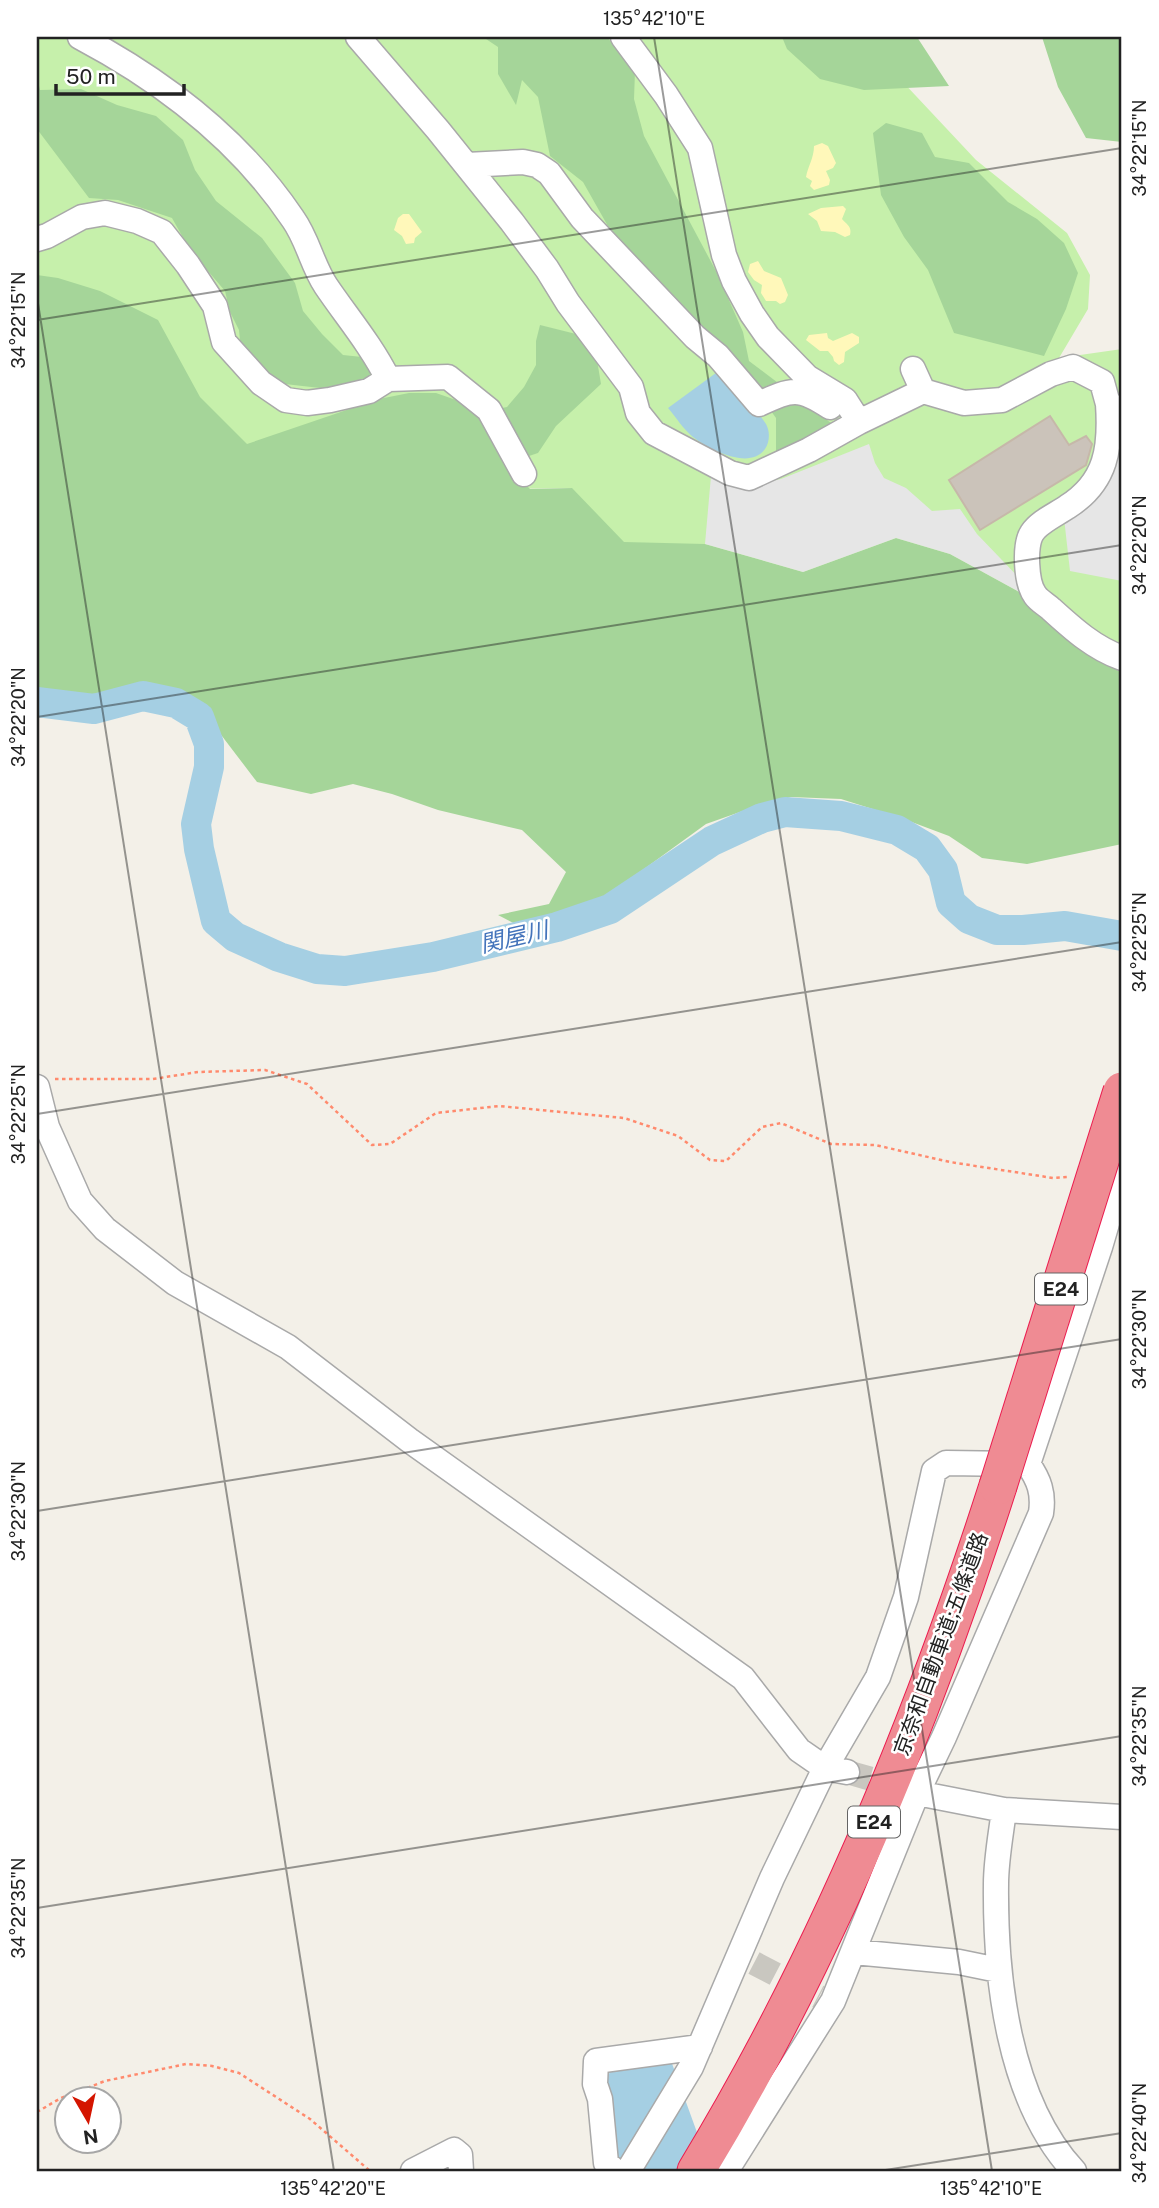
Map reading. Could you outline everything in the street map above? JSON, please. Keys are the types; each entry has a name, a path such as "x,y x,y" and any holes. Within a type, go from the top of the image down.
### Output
{"highway":[{"name":"京奈和自動車道;五條道路","path":"720,2164 866,1840 963,1595 1122,1091"}],"street":[{"path":"80,37 149,78 216,128 246,160 294,219 324,284 363,334 388,379"},
{"path":"358,37 512,222 631,387 638,413 654,433 730,473 749,478 809,450 855,416 918,380 964,402 1002,400 1051,374 1073,367 1102,382 1115,407 1108,447 1094,483 1082,498 1048,519 1032,533 1027,562 1034,595 1094,645 1122,658"},
{"path":"623,37 666,95 700,148 724,254 734,281 752,314 768,337 807,377 845,400 855,416"},
{"path":"467,165 523,162 537,165 549,173 582,218 687,328 718,356 760,404 787,391 807,392 844,417 855,416"},
{"path":"37,239 82,217 105,213 137,221 162,232 215,306 224,342 261,383 286,400 307,403 330,400 369,391 388,379 448,377 489,410 524,474"},
{"path":"43,1083 47,1127 80,1201 105,1229 175,1283 288,1347 409,1440 743,1678 799,1750 836,1770"},
{"path":"1028,1464 1122,1172"},
{"path":"628,2171 696,2057 746,1961 772,1878 836,1770 890,1647 906,1597 934,1471 946,1463 1028,1464"},
{"path":"720,2164 854,1952 917,1793 1041,1513 1043,1500 1039,1480 1028,1464"},
{"path":"917,1793 1004,1810 1122,1817"},
{"path":"1004,1810 996,1882 998,1970 1011,2038 1023,2081 1045,2130 1074,2171"},
{"path":"854,1952 959,1962 998,1970"},
{"path":"615,2171 606,2163 600,2099 594,2084 596,2061 696,2057"},
{"path":"414,2171 454,2150 460,2155 461,2171"}],"path":[{"path":"43,1083 153,1079 198,1072 265,1070 307,1084 372,1145 390,1144 436,1113 499,1106 624,1118 678,1136 710,1160 726,1161 762,1127 781,1123 831,1144 875,1145 950,1162 1053,1178 1077,1176"},
{"path":"37,2112 61,2098 105,2081 186,2064 212,2066 239,2073 310,2119 370,2171"}],"green space":[{"path":"37,37 868,37 901,80 976,160 1067,233 1090,275 1088,309 1059,358 1122,349 1122,673 1044,629 802,583 588,555 571,488 501,489 229,465 37,333"},
{"path":"483,37 607,37 635,71 634,99 644,136 717,273 743,332 749,361 831,423 776,456 776,418 756,390 646,272 609,228 583,182 550,156 538,97 522,80 516,105 498,74 498,47"},
{"path":"782,37 917,37 949,86 864,90 820,79 787,49"},
{"path":"1042,37 1122,37 1122,142 1086,138 1058,87"},
{"path":"37,77 40,90 81,89 117,105 156,116 183,140 195,170 216,201 262,238 295,283 303,311 322,334 343,355 362,357 374,374 363,386 329,389 276,383 241,351 239,330 230,312 225,291 190,250 172,218 118,200 89,198 37,129"},
{"path":"886,123 922,133 935,157 969,163 1008,202 1037,219 1064,243 1078,273 1066,309 1044,356 954,333 928,270 904,237 881,195 873,133"},
{"path":"37,275 58,278 100,291 158,320 200,397 247,444 379,399 409,393 436,393 456,400 478,413 507,407 524,387 536,365 536,341 540,325 576,334 597,360 601,384 556,426 538,453 505,464 530,489 572,488 624,542 705,544 803,572 896,538 950,554 1021,593 1093,656 1122,673 1122,844 1027,864 982,858 949,836 901,818 841,799 791,797 706,824 607,896 521,927 498,915 549,904 566,872 522,830 438,810 353,784 311,794 257,782 212,723 184,695 150,689 63,698 37,690"}],"sand":[{"path":"822,143 828,146 836,163 826,171 829,185 814,190 810,186 812,181 806,177 814,146"},
{"path":"843,206 846,209 842,219 850,230 850,235 845,237 835,232 821,231 817,221 808,214 821,208"},
{"path":"409,214 422,232 415,238 414,243 406,244 402,236 394,230 398,218"},
{"path":"758,261 764,271 781,278 788,295 785,302 780,304 766,301 761,293 762,285 748,272 750,264"},
{"path":"827,333 828,338 833,341 852,333 859,337 859,343 845,352 844,362 839,365 828,351 820,351 806,340 809,335"}],"shaded area":[{"path":"1118,423 1122,423 1122,581 1070,571 1064,518"},
{"path":"869,444 875,463 884,478 906,488 932,511 960,509 977,534 1026,585 1021,593 950,554 896,538 803,572 705,544 711,476 743,487 781,479"}],"water":[{"path":"720,370 767,427 768,443 758,455 740,458 708,447 689,434 668,408"},
{"path":"670,2058 711,2171 625,2171 613,2163 605,2078 616,2066"}],"building":[{"path":"1050,416 1069,445 1086,436 1092,444 1086,465 980,530 949,480"}],"waterway":[{"name":"関屋川","path":"37,702 94,709 143,696 176,703 199,717 209,744 209,767 196,824 199,849 216,921 235,937 279,957 317,969 345,971 433,957 557,927 610,909 712,841 762,818 785,812 841,816 897,830 927,848 943,870 951,903 969,919 997,930 1065,926 1122,936"}],"tunnel":[{"path":"847,1772 903,1788"},
{"path":"754,1963 819,1997"}]}
